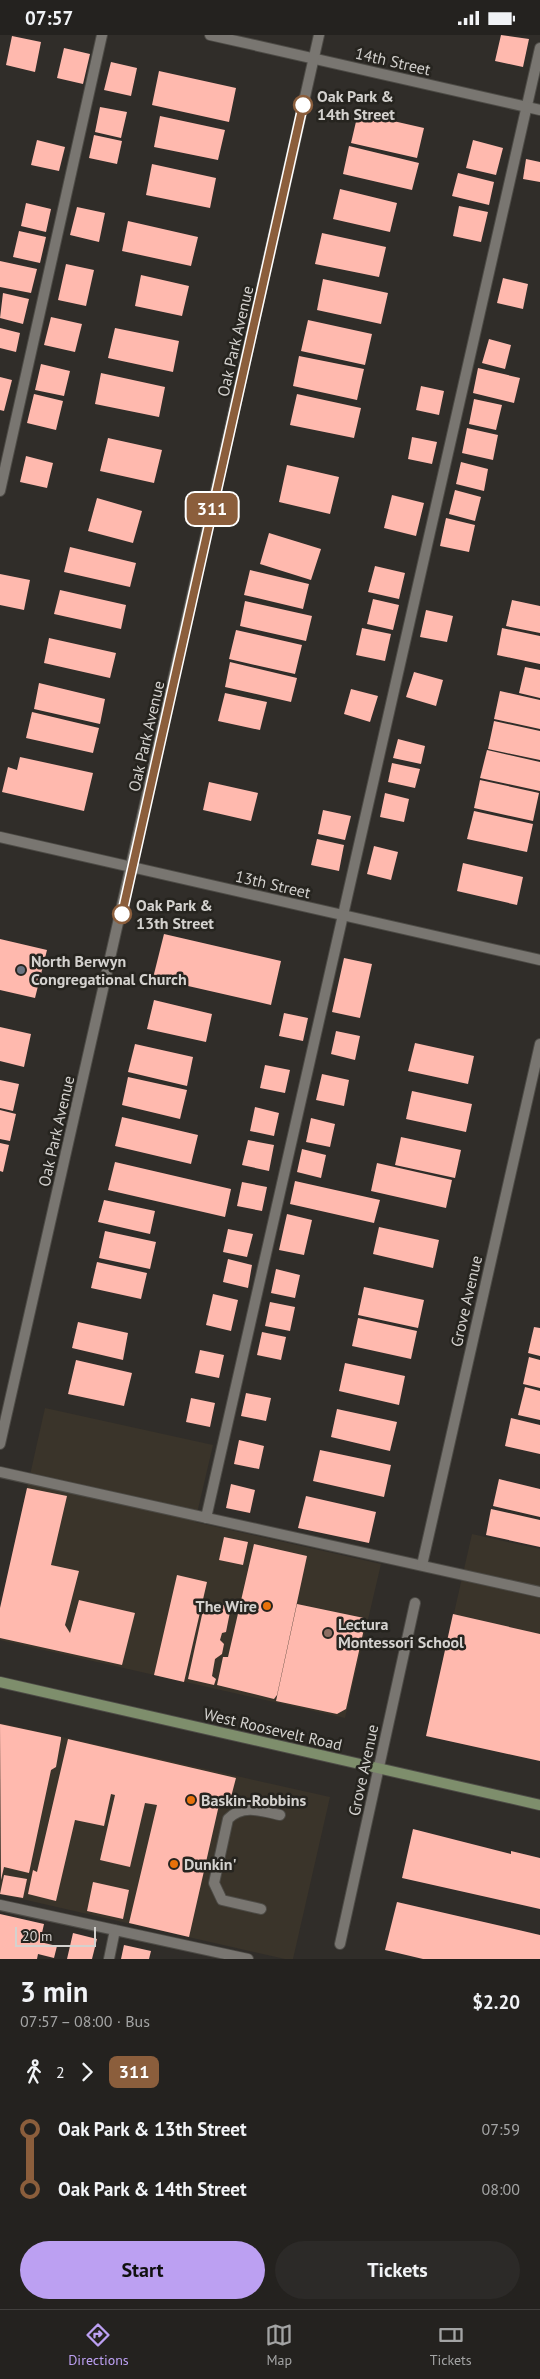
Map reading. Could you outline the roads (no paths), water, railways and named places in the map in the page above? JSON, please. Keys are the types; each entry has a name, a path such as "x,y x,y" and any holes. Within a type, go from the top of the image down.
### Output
{"main road":[{"name":"West Roosevelt Road","path":"0,1683 540,1805"}],"street":[{"path":"0,491 102,35"},
{"name":"14th Street","path":"210,35 540,110"},
{"name":"Oak Park Avenue","path":"0,1444 319,35"},
{"path":"206,1518 540,48"},
{"name":"13th Street","path":"0,837 540,959"},
{"name":"Grove Avenue","path":"422,1565 540,1044"},
{"path":"0,1472 540,1592"},
{"name":"Grove Avenue","path":"340,1944 415,1603"},
{"path":"261,1909 222,1900 214,1883 228,1819 235,1812 244,1810 280,1815"},
{"path":"0,1905 248,1959"},
{"path":"109,1959 115,1930"}],"place":[{"name":"Oak Park & 14th Street","path":"303,105"},
{"name":"Oak Park & 13th Street","path":"122,914"},
{"name":"North Berwyn Congregational Church","path":"21,970"},
{"name":"The Wire","path":"267,1606"},
{"name":"Lectura Montessori School","path":"328,1633"},
{"name":"Baskin-Robbins","path":"191,1800"},
{"name":"Dunkin'","path":"174,1864"}]}
